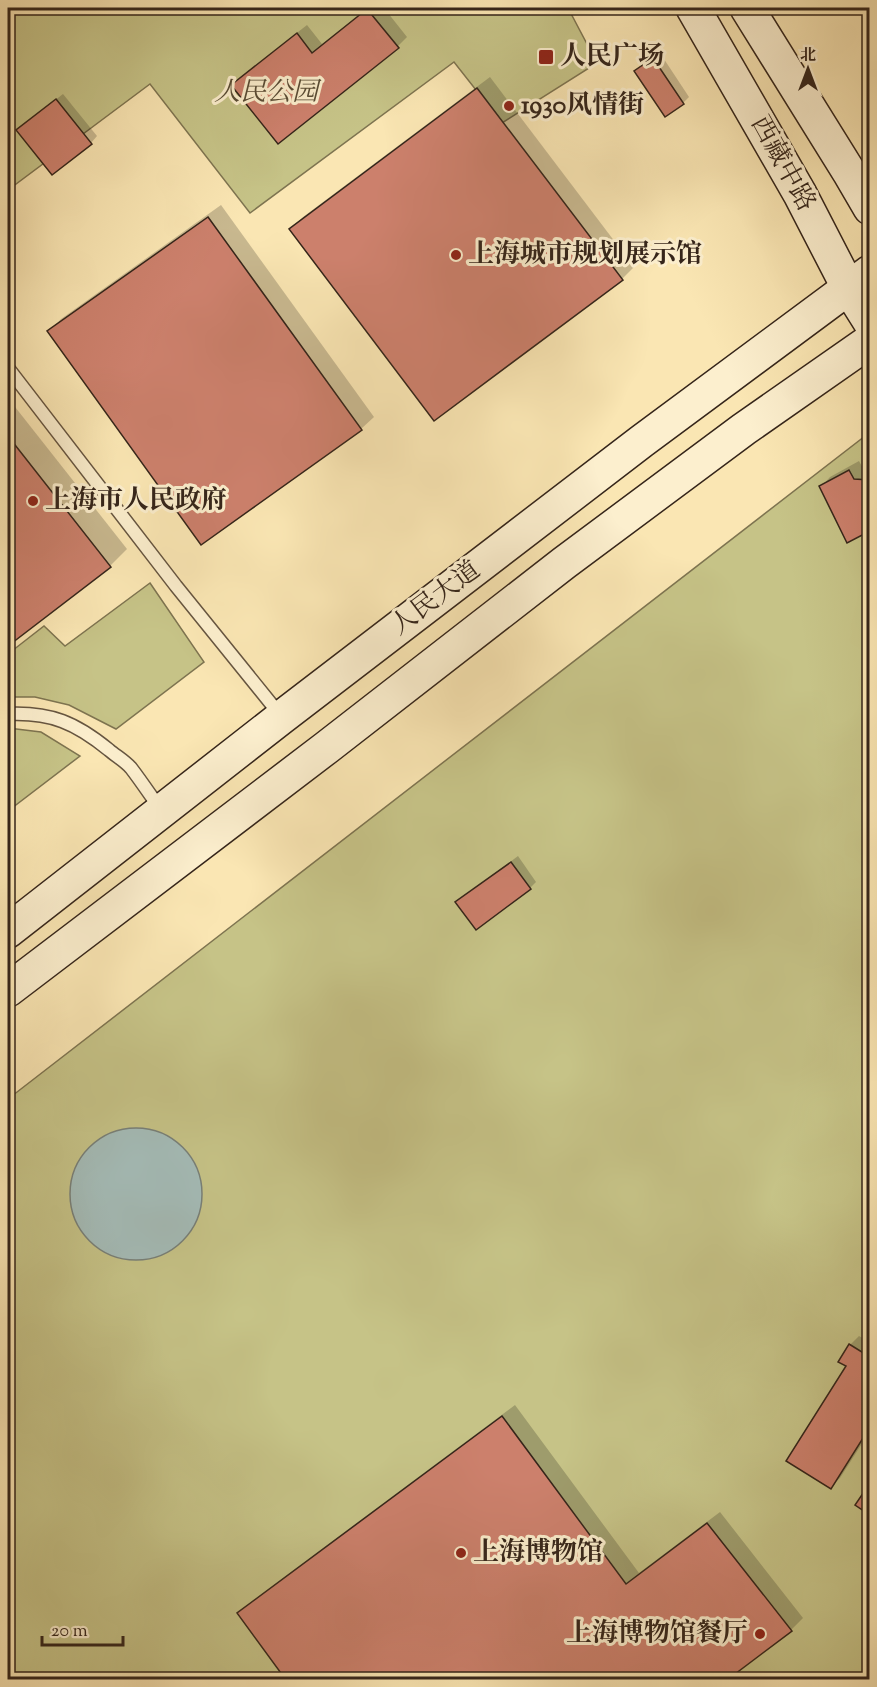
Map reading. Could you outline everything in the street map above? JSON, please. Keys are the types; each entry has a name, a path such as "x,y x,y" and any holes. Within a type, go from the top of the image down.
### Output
{"street":[{"name":"西藏中路","path":"693,8 800,194 859,279 870,322"},
{"name":"西藏中路","path":"747,8 859,167 870,208"},
{"path":"800,194 859,167"},
{"name":"人民大道","path":"8,931 642,441 859,279"},
{"name":"人民大道","path":"8,990 564,563 744,429 870,341"}],"lane":[{"path":"8,368 176,586 282,717"},
{"path":"8,714 29,713 50,717 67,722 97,740 129,766 162,812"}],"green space":[{"name":"人民公园","path":"8,8 568,8 597,63 502,123 454,62 250,213 150,84 8,190"},
{"path":"869,433 869,1679 8,1679 8,1099"},
{"path":"150,583 204,662 116,729 69,705 35,697 8,697 8,654 44,626 65,646"},
{"path":"8,728 41,732 80,756 8,811"}],"water":[{"path":"136,1128 161,1133 183,1147 197,1169 202,1194 197,1219 183,1241 161,1255 136,1260 111,1255 89,1241 75,1219 70,1194 75,1169 89,1147 111,1133"}],"building":[{"path":"367,9 399,48 278,144 231,85 297,33 312,53"},
{"path":"653,58 684,104 665,117 634,71"},
{"name":"上海城市规划展示馆","path":"477,88 623,280 434,421 289,229"},
{"path":"56,99 92,144 52,175 16,130"},
{"path":"208,217 362,430 201,545 47,331"},
{"name":"上海市人民政府","path":"8,436 111,567 8,646"},
{"path":"849,470 854,479 870,480 870,531 847,543 819,486"},
{"path":"511,862 531,889 476,930 455,902"},
{"path":"849,1344 870,1357 870,1427 831,1489 786,1461 846,1366 838,1362"},
{"name":"上海博物馆","path":"502,1416 626,1584 707,1523 792,1631 727,1680 286,1680 237,1613"},
{"path":"870,1483 870,1515 855,1505"}],"place":[{"name":"人民广场","path":"546,57"},
{"name":"1930风情街","path":"509,106"},
{"name":"上海城市规划展示馆","path":"456,255"},
{"name":"上海市人民政府","path":"33,501"},
{"name":"上海博物馆","path":"461,1553"},
{"name":"上海博物馆餐厅","path":"760,1634"}]}
